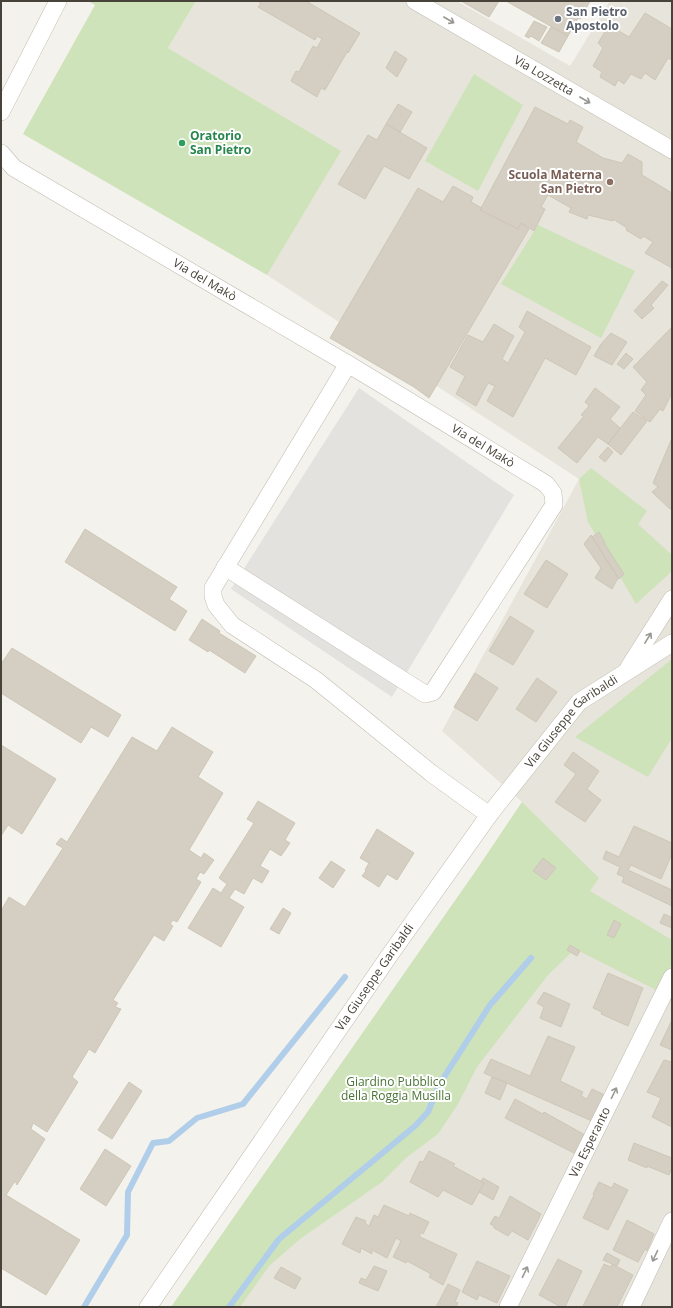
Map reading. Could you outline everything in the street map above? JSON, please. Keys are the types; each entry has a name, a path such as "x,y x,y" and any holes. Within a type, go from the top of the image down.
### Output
{"street":[{"path":"1,112 58,1"},
{"name":"Via Lozzetta","path":"415,1 672,150"},
{"name":"Via del Makò","path":"1,153 14,168 348,364 546,484 553,493 554,505 434,692 425,694 225,567"},
{"path":"348,364 225,567 213,588 213,596 216,605 232,625 316,680 431,773 489,815"},
{"name":"Via Giuseppe Garibaldi","path":"627,671 672,599"},
{"name":"Via Giuseppe Garibaldi","path":"148,1307 389,956 489,815 579,702 672,642"},
{"name":"Via Esperanto","path":"508,1307 672,977"},
{"path":"631,1307 672,1220"}],"shaded area":[{"path":"196,1 457,1 570,66 610,1 672,1 672,1307 188,1307 522,802 442,731 579,479 267,275 340,151 168,48"},
{"path":"359,388 514,495 392,697 231,589"}],"green space":[{"name":"Oratorio San Pietro","path":"88,1 196,1 168,48 341,151 267,275 23,134 95,5"},
{"path":"474,74 523,105 478,191 425,161"},
{"path":"538,225 635,271 601,338 501,284"},
{"path":"591,468 647,511 638,524 672,555 672,571 636,604 588,522 579,479"},
{"path":"672,659 672,738 648,777 575,737"},
{"name":"Giardino Pubblico della Roggia Musilla","path":"522,802 599,878 590,891 672,940 672,963 660,992 575,949 548,975 477,1067 458,1104 438,1134 406,1158 382,1182 300,1239 269,1266 240,1307 171,1307 477,869"}],"building":[{"path":"257,1 306,1 360,33 325,90 321,88 317,97 291,81 296,71 299,72 313,46 317,48 322,39 317,36 315,40 258,7 261,3"},
{"path":"461,1 499,1 489,17"},
{"name":"San Pietro Apostolo","path":"506,1 590,1 568,36"},
{"path":"645,13 672,29 672,60 668,58 655,80 645,73 641,79 631,74 624,84 618,80 615,86 600,77 602,72 593,66 603,48 598,43 609,25 629,37"},
{"path":"534,21 547,27 539,41 531,36 529,38 525,36"},
{"path":"551,27 568,36 559,52 541,43"},
{"path":"395,51 407,59 397,77 386,68"},
{"path":"398,104 412,112 400,132 386,124"},
{"path":"535,107 568,124 570,120 583,127 576,142 603,158 622,163 628,154 642,162 642,175 672,193 672,268 645,253 653,242 643,236 641,239 626,230 627,228 613,219 613,221 588,215 587,219 569,212 571,208 548,195 541,207 545,209 534,231 521,223 518,229 480,210"},
{"path":"386,124 427,148 409,179 384,166 365,199 338,184 368,135 377,140"},
{"path":"453,186 473,197 471,202 482,208 480,210 518,229 521,223 529,229 429,398 414,387 330,338 418,188 443,202"},
{"path":"662,281 668,285 651,305 654,308 642,319 634,311"},
{"path":"527,311 591,347 576,375 545,358 513,417 487,401 495,386 488,383 476,406 456,394 465,376 450,367 468,335 483,342 494,324 514,336 502,359 508,363 525,332 519,327"},
{"path":"672,327 672,393 663,411 660,409 650,422 635,411 646,395 641,390 647,382 633,367"},
{"path":"611,333 627,342 612,365 594,356 601,344"},
{"path":"626,353 633,359 624,369 617,364"},
{"path":"595,388 620,407 610,419 620,428 608,444 598,437 577,463 558,448 584,416 581,415 589,406 585,402"},
{"path":"633,412 647,421 621,455 608,444"},
{"path":"672,438 672,507 670,509 652,492 658,487 653,483"},
{"path":"608,447 613,452 605,462 599,457"},
{"path":"85,529 177,587 169,599 187,611 175,631 65,562"},
{"path":"599,532 604,543 624,574 619,579 592,537"},
{"path":"591,535 618,578 612,589 595,578 601,568 584,544"},
{"path":"546,560 568,574 547,608 524,594"},
{"path":"510,616 534,631 513,665 489,651"},
{"path":"202,619 220,631 219,633 256,656 245,673 209,650 208,652 189,640"},
{"path":"12,648 121,715 108,737 91,727 81,743 1,693 1,664"},
{"path":"475,673 498,688 477,721 454,707"},
{"path":"537,678 557,692 536,722 516,709"},
{"path":"172,727 213,752 198,777 223,793 189,850 201,858 204,853 214,860 204,874 200,872 196,879 201,882 177,922 173,920 170,924 173,926 164,941 154,935 113,1000 118,1003 115,1007 121,1009 95,1053 89,1049 72,1077 78,1082 47,1132 33,1123 31,1129 45,1139 17,1185 15,1181 6,1195 80,1240 46,1295 1,1268 1,911 9,897 25,907 63,848 56,844 61,838 67,842 132,737 157,751"},
{"path":"1,745 56,779 22,834 8,825 1,836"},
{"path":"573,752 599,771 587,789 601,800 585,822 555,802 576,774 564,765"},
{"path":"258,801 295,823 285,840 290,843 281,856 270,849 260,866 269,871 262,883 253,878 244,894 235,889 229,898 244,907 221,947 188,928 213,888 221,893 227,884 219,878 254,823 247,819"},
{"path":"634,826 672,843 672,854 661,879 631,865 628,870 672,890 672,906 622,882 624,877 617,874 620,867 603,859 606,851 619,857"},
{"path":"377,829 414,853 397,880 387,874 379,887 362,876 369,863 360,858"},
{"path":"543,858 556,868 546,880 533,871"},
{"path":"331,861 345,870 333,888 319,878"},
{"path":"283,908 291,913 279,934 270,929"},
{"path":"664,914 671,917 672,915 672,928 660,923"},
{"path":"614,920 621,924 614,938 607,935"},
{"path":"570,945 580,951 577,956 567,950"},
{"path":"608,973 643,988 628,1026 601,1014 602,1012 593,1008"},
{"path":"544,992 570,1004 561,1027 540,1018 544,1007 537,1003"},
{"path":"672,1020 672,1050 660,1045"},
{"path":"548,1036 575,1047 560,1081 583,1092 581,1096 587,1099 592,1089 607,1096 594,1122 484,1073 491,1059 530,1076"},
{"path":"664,1060 672,1062 672,1127 652,1117 661,1098 647,1092"},
{"path":"492,1077 507,1083 500,1100 485,1093"},
{"path":"129,1082 142,1091 112,1139 98,1130"},
{"path":"515,1099 543,1114 544,1112 585,1135 576,1154 505,1118"},
{"path":"634,1143 672,1158 672,1167 669,1175 628,1160"},
{"path":"105,1149 131,1166 106,1206 80,1189"},
{"path":"429,1151 455,1164 453,1166 484,1183 472,1205 443,1190 438,1197 410,1182 420,1161 423,1162"},
{"path":"483,1178 499,1187 493,1200 479,1192 484,1183 481,1181"},
{"path":"599,1182 612,1188 614,1183 628,1190 608,1230 583,1218"},
{"path":"510,1196 541,1214 528,1240 512,1231 508,1236 490,1224 495,1216 499,1218"},
{"path":"384,1205 409,1216 410,1213 429,1222 423,1234 420,1232 420,1237 457,1254 443,1285 429,1277 431,1274 407,1261 406,1263 393,1257 401,1241 396,1238 387,1258 372,1250 372,1254 361,1248 360,1253 342,1244 356,1217 366,1221 365,1223 369,1226 374,1215 378,1217"},
{"path":"627,1220 654,1234 647,1251 645,1249 638,1262 613,1250"},
{"path":"607,1253 620,1260 617,1266 603,1260"},
{"path":"558,1259 582,1271 565,1307 561,1307 539,1295"},
{"path":"477,1261 510,1276 497,1303 479,1295 477,1300 462,1292"},
{"path":"604,1264 611,1267 612,1264 633,1275 617,1307 585,1307 583,1306"},
{"path":"374,1266 387,1271 378,1291 359,1283 361,1278 366,1280"},
{"path":"281,1267 301,1278 295,1289 274,1278"},
{"path":"448,1284 460,1290 455,1302 458,1303 456,1307 436,1307"}],"waterway":[{"path":"229,1307 279,1239 415,1126 428,1112 439,1085 490,1005 531,958"},
{"path":"84,1307 127,1235 128,1192 153,1143 169,1141 197,1118 243,1104 345,977"}],"place":[{"name":"San Pietro Apostolo","path":"558,19"},
{"name":"Oratorio San Pietro","path":"182,143"},
{"name":"Scuola Materna San Pietro","path":"610,182"}]}
